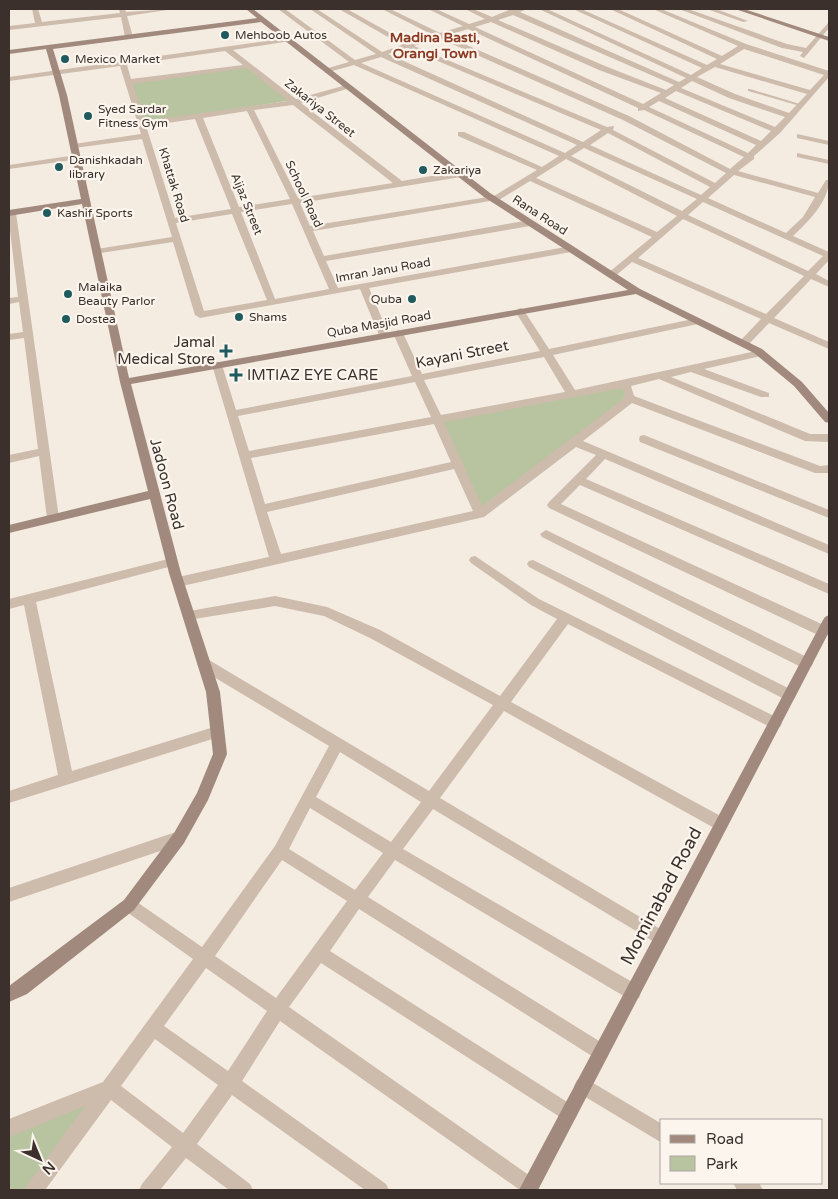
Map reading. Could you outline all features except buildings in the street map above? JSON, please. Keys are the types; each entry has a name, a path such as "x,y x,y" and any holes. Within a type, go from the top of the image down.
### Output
{"street":[{"path":"34,9 39,25"},
{"path":"81,9 84,19"},
{"path":"9,28 84,19 123,12 171,9"},
{"name":"Rana Road","path":"249,9 493,199 637,291 761,353 798,384 829,420"},
{"path":"281,9 355,62 564,156 682,216 829,284"},
{"path":"313,9 381,54 829,255 744,344"},
{"path":"342,9 408,46 607,130 716,187"},
{"path":"384,9 440,36 626,118 733,173 824,195"},
{"path":"431,9 645,106 751,157"},
{"path":"468,9 489,20 674,89 777,131"},
{"path":"328,71 468,27 510,11 524,9"},
{"path":"542,9 732,96 791,116"},
{"path":"576,9 710,66 812,93"},
{"path":"613,9 722,59"},
{"path":"610,275 751,157 801,106 829,73 743,46 656,9"},
{"path":"682,9 785,46 808,51"},
{"path":"710,9 745,22"},
{"path":"738,9 829,39"},
{"path":"510,11 674,89"},
{"path":"123,12 128,37"},
{"path":"709,19 721,13"},
{"path":"9,52 261,20"},
{"path":"798,64 829,24"},
{"path":"9,79 288,40"},
{"path":"307,229 493,199 743,46"},
{"name":"Jadoon Road","path":"9,994 21,988 129,905 179,838 204,796 220,754 213,692 172,562 125,382 75,151 49,47"},
{"name":"Zakariya Street","path":"227,49 400,184"},
{"name":"Khattak Road","path":"123,64 200,315"},
{"path":"128,82 250,66"},
{"path":"141,124 295,102 348,86"},
{"path":"659,98 763,145"},
{"name":"School Road","path":"250,109 295,201 335,291"},
{"name":"Aijaz Street","path":"198,116 272,302"},
{"path":"461,134 543,170"},
{"path":"9,167 145,136"},
{"path":"800,136 829,142"},
{"path":"800,155 829,162"},
{"path":"171,221 460,174"},
{"path":"530,178 658,236"},
{"path":"788,236 806,219 824,195 829,182"},
{"path":"53,518 23,299 13,266 10,213 86,201"},
{"path":"320,259 530,223"},
{"path":"97,252 177,239"},
{"name":"Imran Janu Road","path":"200,315 571,250"},
{"path":"631,258 829,346"},
{"path":"363,286 384,335"},
{"name":"Quba Masjid Road","path":"125,382 637,291"},
{"path":"9,302 23,299"},
{"path":"520,311 572,394"},
{"name":"Kayani Street","path":"232,414 418,377 547,354 698,321"},
{"path":"398,333 480,514"},
{"path":"9,337 27,334"},
{"path":"244,456 625,384 761,353"},
{"path":"216,365 276,559"},
{"path":"693,368 765,395"},
{"path":"660,376 809,438 829,438"},
{"path":"178,582 480,514 627,402 630,394 625,384"},
{"path":"628,398 819,470 829,469"},
{"path":"644,439 829,514"},
{"path":"575,442 829,550"},
{"path":"9,459 44,451"},
{"path":"604,454 554,505 826,626"},
{"path":"261,510 458,464"},
{"path":"578,480 829,589"},
{"path":"9,529 154,494"},
{"path":"546,534 806,663"},
{"path":"475,560 535,602 775,723"},
{"path":"9,604 172,562"},
{"path":"533,564 789,695"},
{"path":"29,599 66,779"},
{"path":"188,615 275,601 328,612 375,634 721,824"},
{"path":"148,1190 186,1144 231,1082 278,1009 566,617"},
{"name":"Mominabad Road","path":"529,1188 826,626"},
{"path":"204,664 661,938"},
{"path":"9,797 217,732"},
{"path":"34,1190 280,851 337,744"},
{"path":"308,799 394,852 633,992"},
{"path":"9,895 179,838"},
{"path":"280,851 356,901 601,1052"},
{"path":"129,905 529,1188"},
{"path":"319,953 569,1113"},
{"path":"153,1028 380,1190"},
{"path":"583,1086 660,1133"},
{"path":"9,1128 109,1088"},
{"path":"109,1088 186,1144 244,1190"}],"lane":[{"path":"749,90 801,106"}],"green space":[{"path":"249,66 293,100 141,124 128,82"},
{"path":"625,384 627,402 480,514 438,420"},
{"path":"109,1088 34,1190 9,1190 9,1128"}],"place":[{"name":"Mehboob Autos","path":"225,35"},
{"name":"Mexico Market","path":"65,59"},
{"name":"Syed Sardar Fitness Gym","path":"88,116"},
{"name":"Danishkadah library","path":"59,167"},
{"name":"Zakariya","path":"423,170"},
{"name":"Kashif Sports","path":"47,213"},
{"name":"Malaika Beauty Parlor","path":"68,294"},
{"name":"Quba","path":"412,299"},
{"name":"Shams","path":"239,317"},
{"name":"Dostea","path":"66,319"},
{"name":"Jamal Medical Store","path":"226,351"},
{"name":"IMTIAZ EYE CARE","path":"236,375"}],"district":[{"name":"Madina Basti, Orangi Town","path":"435,46"}]}
